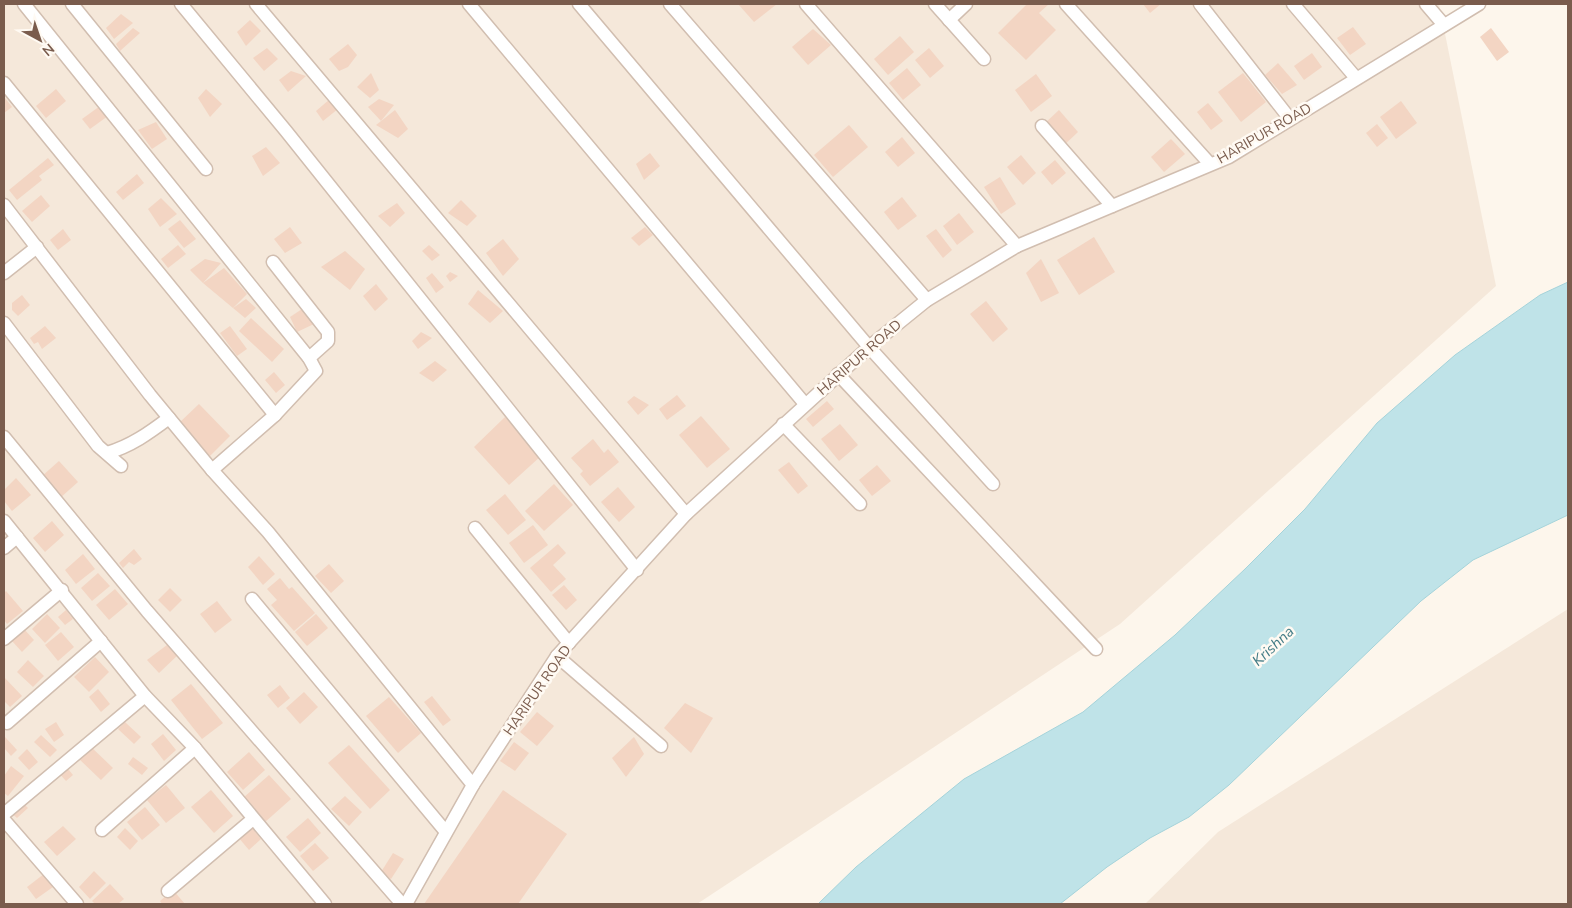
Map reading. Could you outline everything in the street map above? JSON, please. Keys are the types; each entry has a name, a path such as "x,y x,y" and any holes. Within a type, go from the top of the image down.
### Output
{"street":[{"path":"24,4 308,358 316,371 275,415 212,470"},
{"path":"72,4 206,169"},
{"path":"181,4 293,139 637,570"},
{"path":"256,4 686,514"},
{"path":"469,4 805,404"},
{"path":"578,4 869,347 993,484"},
{"path":"670,4 927,300"},
{"path":"806,4 1017,246"},
{"path":"935,4 984,59"},
{"path":"949,20 966,4"},
{"path":"1066,4 1210,164"},
{"path":"1200,4 1290,119"},
{"path":"1292,4 1356,78"},
{"path":"1426,4 1444,25"},
{"name":"HARIPUR ROAD","path":"404,904 473,785 557,656 686,514 869,347 927,300 1017,246 1229,157 1479,4"},
{"path":"4,83 275,415"},
{"path":"1042,126 1112,206"},
{"path":"4,206 169,418 212,470 268,532 473,785"},
{"path":"4,273 37,248"},
{"path":"272,262 328,332 328,341 308,358"},
{"path":"4,323 98,446 121,466"},
{"path":"838,374 1096,648"},
{"path":"107,453 124,448 149,434 169,418"},
{"path":"783,424 860,504"},
{"path":"4,437 147,611 404,904"},
{"path":"4,520 145,696 195,748 253,820 325,904"},
{"path":"475,528 569,643"},
{"path":"4,548 17,537"},
{"path":"4,639 62,590"},
{"path":"252,599 446,832"},
{"path":"7,723 101,641"},
{"path":"557,656 661,746"},
{"path":"4,814 145,696"},
{"path":"102,830 195,748"},
{"path":"4,820 77,904"},
{"path":"168,891 253,820"}],"shaded area":[{"path":"4,4 1439,4 1496,286 1120,624 697,904 4,904"},
{"path":"1568,609 1568,904 1145,904 1218,832"}],"water":[{"name":"Krishna","path":"1568,282 1568,515 1473,560 1421,601 1229,785 1189,817 1150,838 1107,867 1060,904 818,904 856,867 964,779 1083,712 1175,635 1245,569 1305,509 1377,423 1455,355 1540,295"}],"building":[{"path":"738,4 777,4 754,22"},
{"path":"1027,4 1049,4 1039,13 1056,30 1026,60 998,33"},
{"path":"1143,4 1161,4 1150,13"},
{"path":"121,14 133,23 114,39 106,28"},
{"path":"250,20 261,31 246,46 237,32"},
{"path":"1353,27 1366,44 1350,55 1337,38"},
{"path":"133,28 140,33 120,51 116,44"},
{"path":"1491,28 1509,52 1497,61 1480,37"},
{"path":"813,29 831,45 808,65 792,47"},
{"path":"900,36 914,52 888,75 874,59"},
{"path":"348,44 357,55 348,67 339,71 329,59"},
{"path":"267,48 278,59 264,71 253,58"},
{"path":"929,48 944,66 930,78 915,60"},
{"path":"1312,53 1322,67 1304,80 1294,66"},
{"path":"1278,63 1297,85 1282,94 1265,75"},
{"path":"907,68 921,85 903,100 889,83"},
{"path":"291,71 306,76 288,92 279,80"},
{"path":"371,73 379,90 370,98 357,87"},
{"path":"1243,73 1266,102 1241,122 1218,92"},
{"path":"1036,74 1052,96 1031,112 1015,90"},
{"path":"56,89 66,101 46,118 36,106"},
{"path":"206,89 222,104 210,117 198,98"},
{"path":"5,98 12,107 4,113 4,100"},
{"path":"330,99 338,109 323,121 316,111"},
{"path":"379,99 394,105 381,121 368,107"},
{"path":"1401,101 1417,123 1396,139 1380,117"},
{"path":"1208,103 1223,121 1211,130 1197,112"},
{"path":"100,106 108,116 90,129 82,119"},
{"path":"395,110 408,129 398,138 376,125"},
{"path":"1059,110 1078,132 1062,147 1042,126"},
{"path":"156,122 167,139 152,149 138,130"},
{"path":"1377,124 1388,138 1377,147 1366,133"},
{"path":"849,125 868,147 833,177 814,155"},
{"path":"902,137 915,153 898,167 885,152"},
{"path":"1171,139 1185,154 1164,172 1151,157"},
{"path":"266,147 280,163 263,176 252,156"},
{"path":"650,153 660,166 644,180 636,164"},
{"path":"1021,155 1036,173 1023,185 1007,167"},
{"path":"48,158 54,165 39,176 42,180 17,200 9,190"},
{"path":"1055,160 1066,173 1052,185 1041,172"},
{"path":"137,174 144,183 123,200 116,192"},
{"path":"1000,177 1016,204 1001,214 984,187"},
{"path":"41,195 50,206 32,222 22,211"},
{"path":"902,197 917,216 898,230 884,212"},
{"path":"161,198 177,214 160,227 148,209"},
{"path":"461,200 477,216 467,226 448,213"},
{"path":"397,203 405,213 390,227 378,216"},
{"path":"959,213 974,232 957,245 943,226"},
{"path":"180,220 196,239 184,248 168,229"},
{"path":"290,227 302,243 285,253 274,239"},
{"path":"645,227 653,235 639,246 631,238"},
{"path":"63,229 71,240 58,250 50,240"},
{"path":"936,229 952,250 943,258 926,236"},
{"path":"1094,237 1115,272 1079,295 1057,260"},
{"path":"503,239 519,259 503,276 486,253"},
{"path":"178,245 186,254 168,268 161,259"},
{"path":"429,245 440,255 432,261 422,251"},
{"path":"345,251 365,269 350,290 321,267"},
{"path":"205,259 221,263 203,283 190,270"},
{"path":"1041,259 1059,293 1041,302 1026,273"},
{"path":"224,268 247,294 233,308 203,283"},
{"path":"450,272 458,276 450,282 446,276"},
{"path":"432,273 444,287 436,293 426,278"},
{"path":"376,284 388,299 375,311 363,296"},
{"path":"478,290 503,311 490,323 468,304"},
{"path":"22,295 30,305 18,316 12,310 12,303"},
{"path":"246,299 256,308 245,318 233,308"},
{"path":"986,301 1008,329 993,342 970,314"},
{"path":"302,309 314,324 297,332 290,317"},
{"path":"251,318 284,349 272,362 239,331"},
{"path":"45,326 56,338 42,349 38,342 34,344 30,338"},
{"path":"230,326 247,349 237,356 220,333"},
{"path":"421,332 432,338 418,349 412,341"},
{"path":"435,361 447,370 433,382 419,373"},
{"path":"274,372 285,385 276,393 265,380"},
{"path":"677,395 686,406 667,420 659,409"},
{"path":"634,396 649,405 638,415 627,402"},
{"path":"827,401 834,409 813,427 806,419"},
{"path":"199,404 230,436 210,456 178,424"},
{"path":"701,416 730,449 707,468 679,435"},
{"path":"505,417 541,456 509,485 474,447"},
{"path":"840,424 858,445 839,461 821,439"},
{"path":"593,439 604,453 608,449 619,462 590,486 580,474 583,471 571,458"},
{"path":"59,461 78,482 60,498 41,477"},
{"path":"789,462 808,486 798,494 778,470"},
{"path":"877,465 891,481 872,496 859,480"},
{"path":"16,478 31,495 12,511 4,501 4,490"},
{"path":"554,484 573,505 544,531 525,511"},
{"path":"618,487 635,507 619,522 601,502"},
{"path":"505,494 526,520 508,535 486,510"},
{"path":"52,521 64,535 45,552 33,538"},
{"path":"533,525 548,545 524,563 509,543"},
{"path":"558,544 566,553 553,565 566,579 551,592 530,568"},
{"path":"134,549 142,559 134,565 129,562 123,568 119,563"},
{"path":"83,554 95,569 76,584 65,570"},
{"path":"259,556 275,574 263,585 248,567"},
{"path":"329,564 344,581 331,593 315,576"},
{"path":"98,573 110,586 92,601 81,588"},
{"path":"280,578 289,589 292,587 315,613 294,631 271,605 277,600 267,589"},
{"path":"564,585 577,600 566,610 552,595"},
{"path":"170,588 182,600 170,612 158,600"},
{"path":"115,589 128,604 109,620 96,605"},
{"path":"6,591 23,611 7,624 4,620 4,593"},
{"path":"217,601 232,620 215,633 200,614"},
{"path":"66,610 73,619 65,625 58,617"},
{"path":"47,614 60,628 45,643 32,629"},
{"path":"316,614 328,628 307,646 295,632"},
{"path":"24,629 34,640 22,652 12,641"},
{"path":"61,632 74,647 58,661 45,645"},
{"path":"171,642 180,653 159,673 147,660"},
{"path":"95,657 109,672 89,692 74,677"},
{"path":"28,660 44,676 33,687 17,672"},
{"path":"4,677 22,696 10,707 4,701"},
{"path":"191,684 223,723 202,739 171,700"},
{"path":"280,685 290,698 278,708 267,695"},
{"path":"98,689 110,704 101,712 89,697"},
{"path":"304,692 318,707 300,724 286,708"},
{"path":"432,696 451,720 443,726 424,702"},
{"path":"389,697 421,733 398,753 366,716"},
{"path":"685,703 713,718 691,753 664,728"},
{"path":"537,712 554,726 537,746 520,732"},
{"path":"56,722 64,735 54,742 45,729"},
{"path":"125,722 141,737 134,744 118,729"},
{"path":"163,734 176,750 164,761 151,744"},
{"path":"41,735 57,750 50,757 34,742"},
{"path":"5,737 17,750 11,756 4,748"},
{"path":"634,737 644,754 626,777 612,758"},
{"path":"514,742 529,753 515,771 500,761"},
{"path":"89,745 113,768 101,780 77,757"},
{"path":"349,745 390,790 370,809 328,763"},
{"path":"27,749 38,762 29,770 18,758"},
{"path":"249,752 265,770 243,790 227,772"},
{"path":"133,757 148,768 142,775 128,764"},
{"path":"64,764 73,775 66,781 57,771"},
{"path":"11,766 24,776 8,796 4,793 4,776"},
{"path":"269,775 291,799 264,823 243,798"},
{"path":"166,785 185,808 166,823 147,800"},
{"path":"211,790 233,816 214,833 191,807"},
{"path":"503,790 567,834 518,904 424,904"},
{"path":"345,796 362,812 349,826 331,809"},
{"path":"22,802 28,808 17,818 11,813"},
{"path":"145,807 160,825 142,840 127,822"},
{"path":"308,818 321,833 300,852 286,837"},
{"path":"63,826 76,839 57,856 44,842"},
{"path":"251,826 261,839 249,850 238,837"},
{"path":"125,828 138,841 130,850 117,837"},
{"path":"315,843 329,858 313,871 300,856"},
{"path":"393,853 404,859 391,879 381,872"},
{"path":"94,871 106,883 90,899 79,887"},
{"path":"44,874 53,887 36,899 27,887"},
{"path":"110,884 124,899 118,904 95,904 92,901"},
{"path":"173,890 185,904 162,904 160,901"}]}
